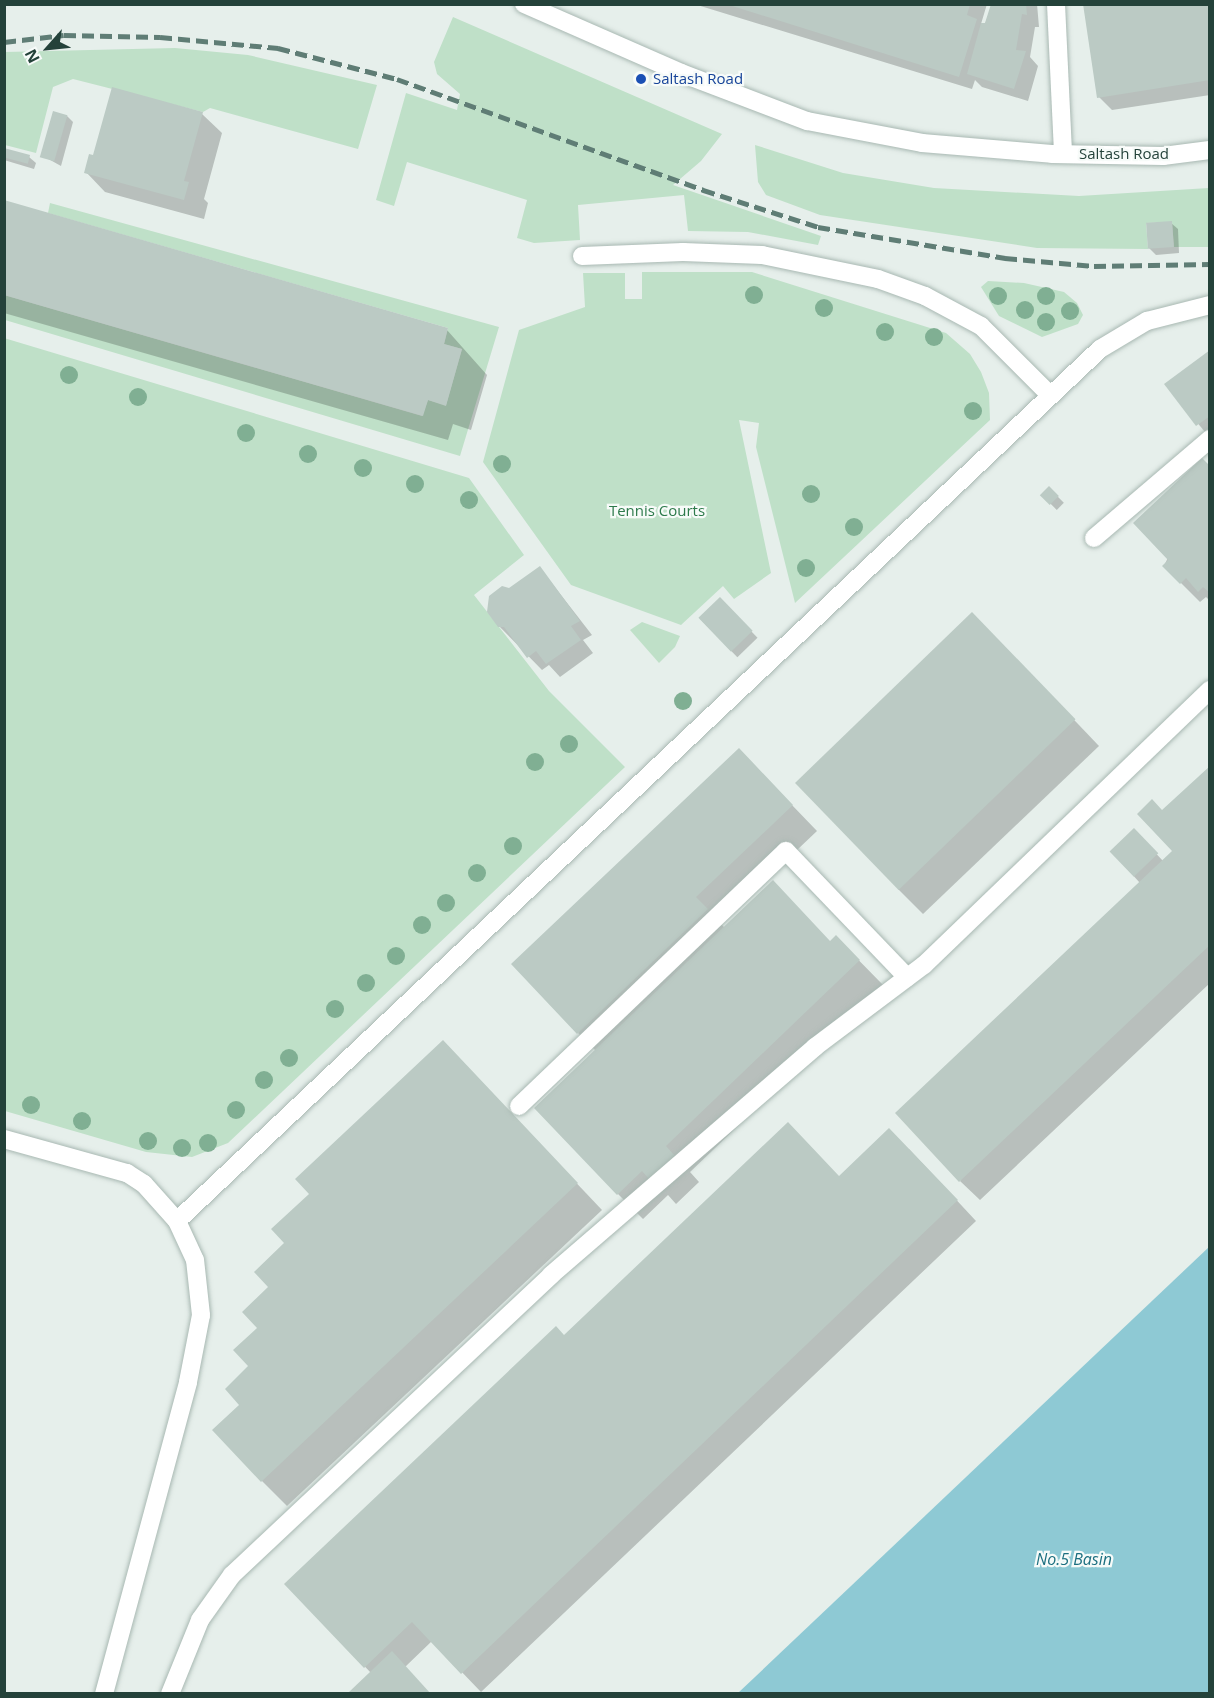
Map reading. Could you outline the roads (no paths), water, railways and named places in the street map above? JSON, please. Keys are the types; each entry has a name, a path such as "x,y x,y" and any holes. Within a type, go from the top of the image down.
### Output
{"main road":[{"name":"Saltash Road","path":"524,4 681,73 807,121 922,144 1063,154 1163,156 1209,150"},
{"path":"1056,4 1063,154"},
{"path":"582,256 683,252 762,255 878,279 955,309 981,326 1049,394"},
{"path":"177,1221 1049,394 1122,333 1165,314 1209,305"},
{"path":"1094,538 1209,439"},
{"path":"170,1694 200,1620 232,1575 551,1275 815,1047 907,977 1209,690"},
{"path":"519,1106 786,851 907,977"},
{"path":"4,1139 127,1173 144,1184 177,1221 195,1260 201,1316 188,1382 104,1694"}],"water":[{"name":"No.5 Basin","path":"1209,1247 1209,1693 738,1693"}],"railway":[{"path":"4,42 64,35 160,37 278,48 397,79 703,190 818,227 1005,258 1094,266 1210,264"}],"place":[{"name":"Saltash Road","path":"641,79"}],"park label":[{"name":"Tennis Courts","path":"657,511"}]}
